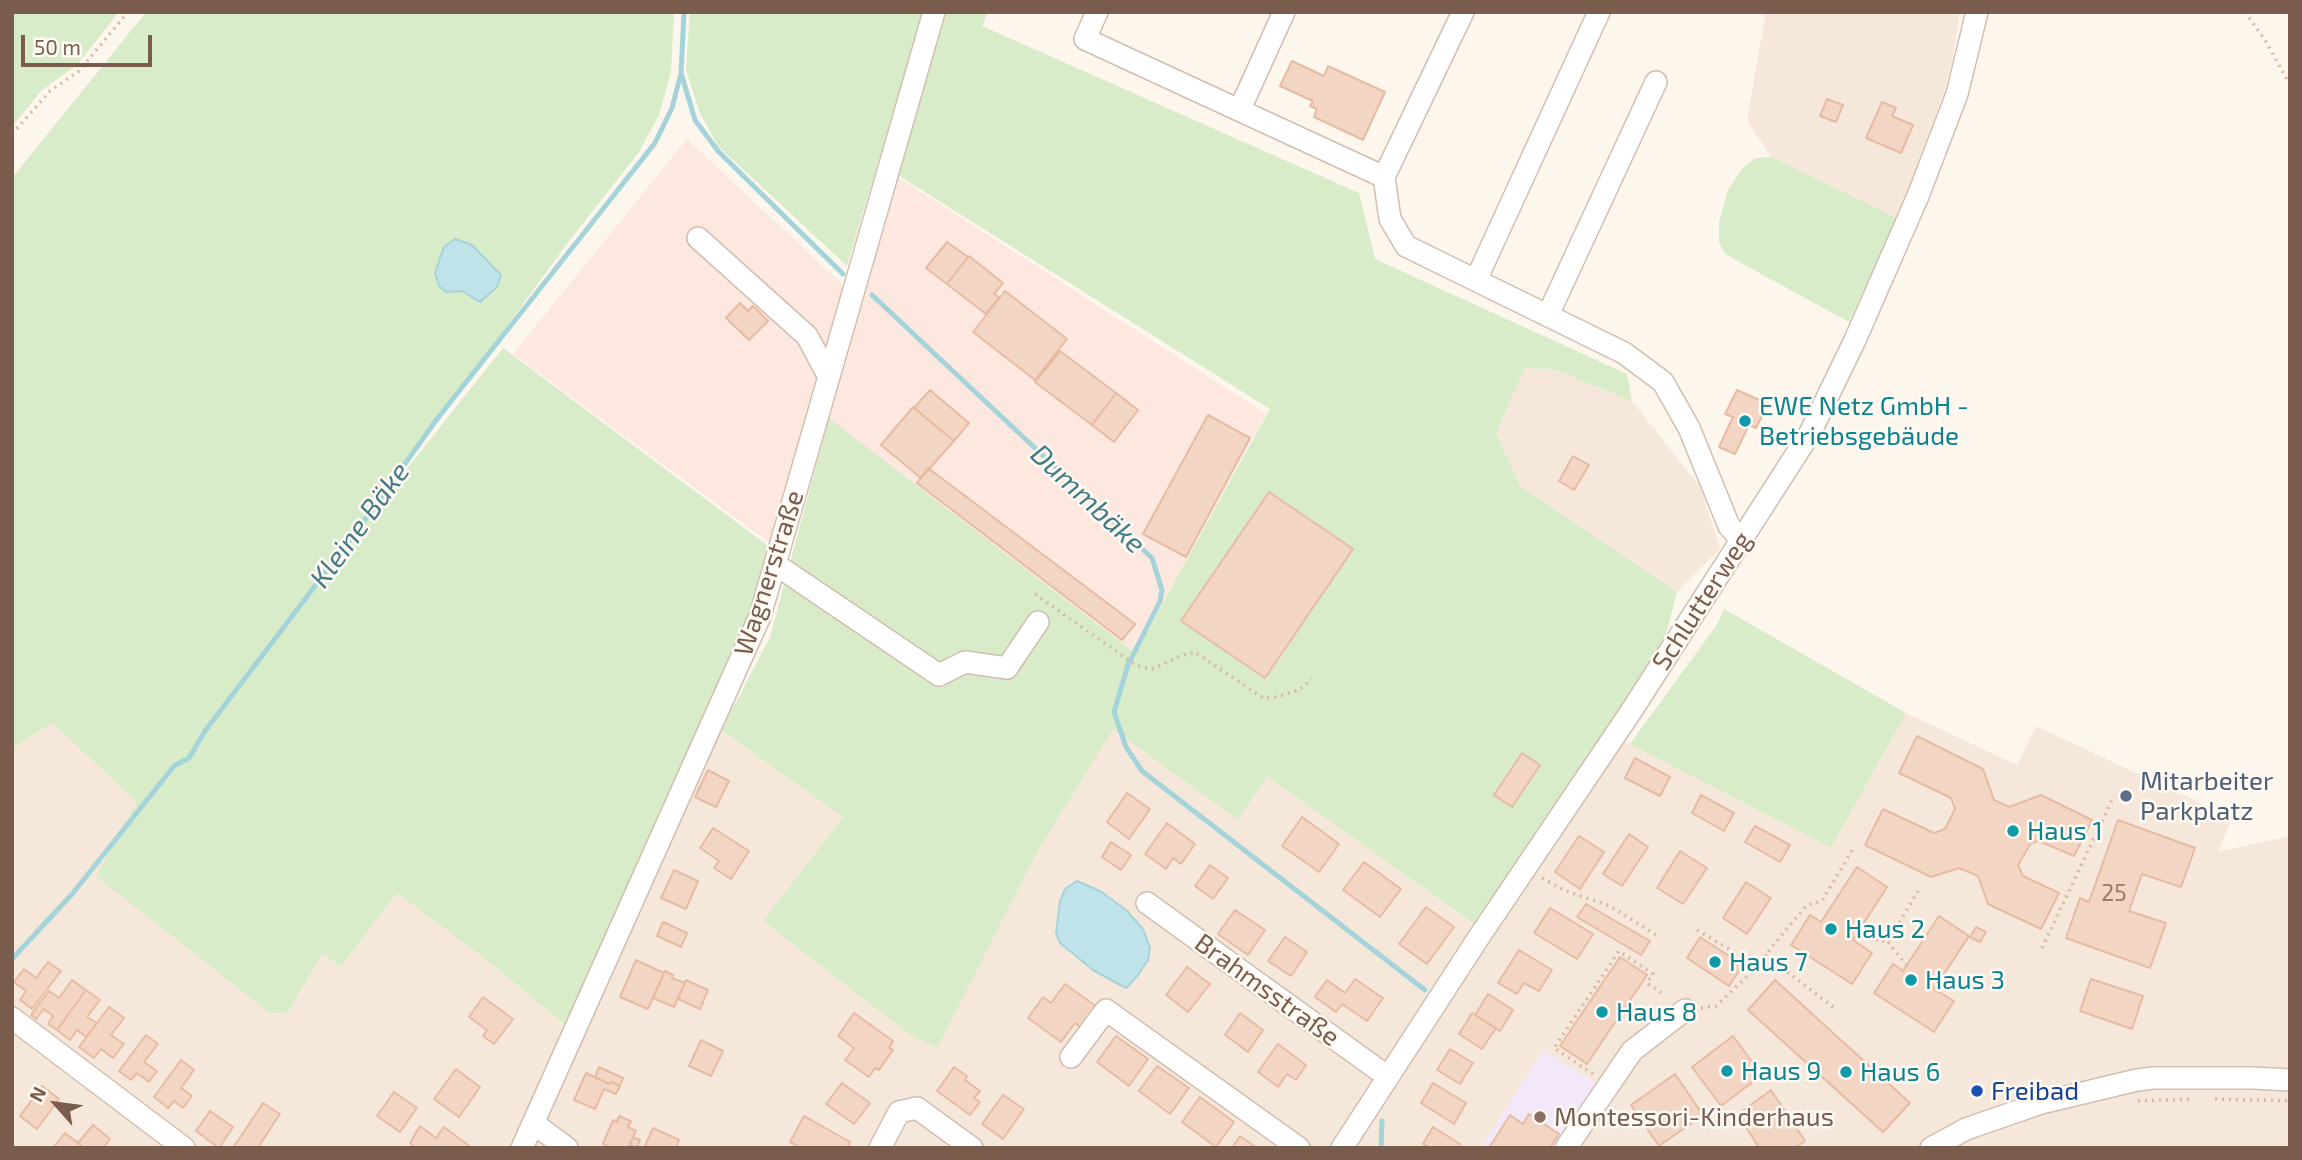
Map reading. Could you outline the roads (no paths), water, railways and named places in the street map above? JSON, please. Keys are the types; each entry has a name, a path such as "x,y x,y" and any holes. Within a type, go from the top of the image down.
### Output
{"street":[{"name":"Wagnerstraße","path":"522,1148 760,616 934,12"},
{"path":"1097,12 1085,39 1384,177"},
{"path":"1240,109 1284,12"},
{"path":"1463,12 1384,177 1390,219 1406,246 1624,352 1663,382 1689,428 1729,526 1742,541"},
{"path":"1476,280 1599,12"},
{"name":"Schlutterweg","path":"1342,1148 1742,541 1810,433 1855,340 1918,196 1957,94 1977,12"},
{"path":"1548,315 1656,82"},
{"path":"698,238 807,337 829,377"},
{"path":"775,564 939,675 965,662 1007,668 1038,622"},
{"name":"Brahmsstraße","path":"1147,903 1388,1077"},
{"path":"1071,1057 1106,1010 1299,1148"},
{"path":"1566,1148 1632,1051 1685,1010"},
{"path":"12,1018 184,1148"},
{"path":"1931,1148 1966,1129 2041,1103 2137,1080 2290,1080"},
{"path":"880,1148 899,1112 917,1108 972,1148"},
{"path":"533,1123 566,1148"}],"water":[{"path":"455,239 472,245 501,275 497,287 480,302 462,291 446,292 439,286 435,273 444,247"},
{"path":"1077,881 1100,891 1126,910 1143,929 1150,948 1148,960 1126,988 1093,970 1060,943 1056,933 1060,901 1065,889"}],"waterway":[{"name":"Dummbäke","path":"684,12 681,73 695,120 718,151 843,274"},
{"name":"Kleine Bäke","path":"12,959 73,893 174,766 189,758 205,731 362,524 437,419 655,143 672,108 681,73"},
{"name":"Dummbäke","path":"872,295 1152,558 1162,590 1160,601 1128,665 1114,712 1126,747 1142,771 1425,990"},
{"name":"Dummbäke","path":"1381,1148 1382,1121"}],"place":[{"name":"EWE Netz GmbH - Betriebsgebäude","path":"1745,421"},
{"name":"Mitarbeiter Parkplatz","path":"2126,796"},
{"name":"Haus 1","path":"2013,831"},
{"name":"Haus 2","path":"1831,929"},
{"name":"Haus 7","path":"1715,962"},
{"name":"Haus 3","path":"1911,980"},
{"name":"Haus 8","path":"1602,1012"},
{"name":"Haus 9","path":"1727,1071"},
{"name":"Haus 6","path":"1846,1072"},
{"name":"Freibad","path":"1977,1091"},
{"name":"Montessori-Kinderhaus","path":"1540,1117"}]}
